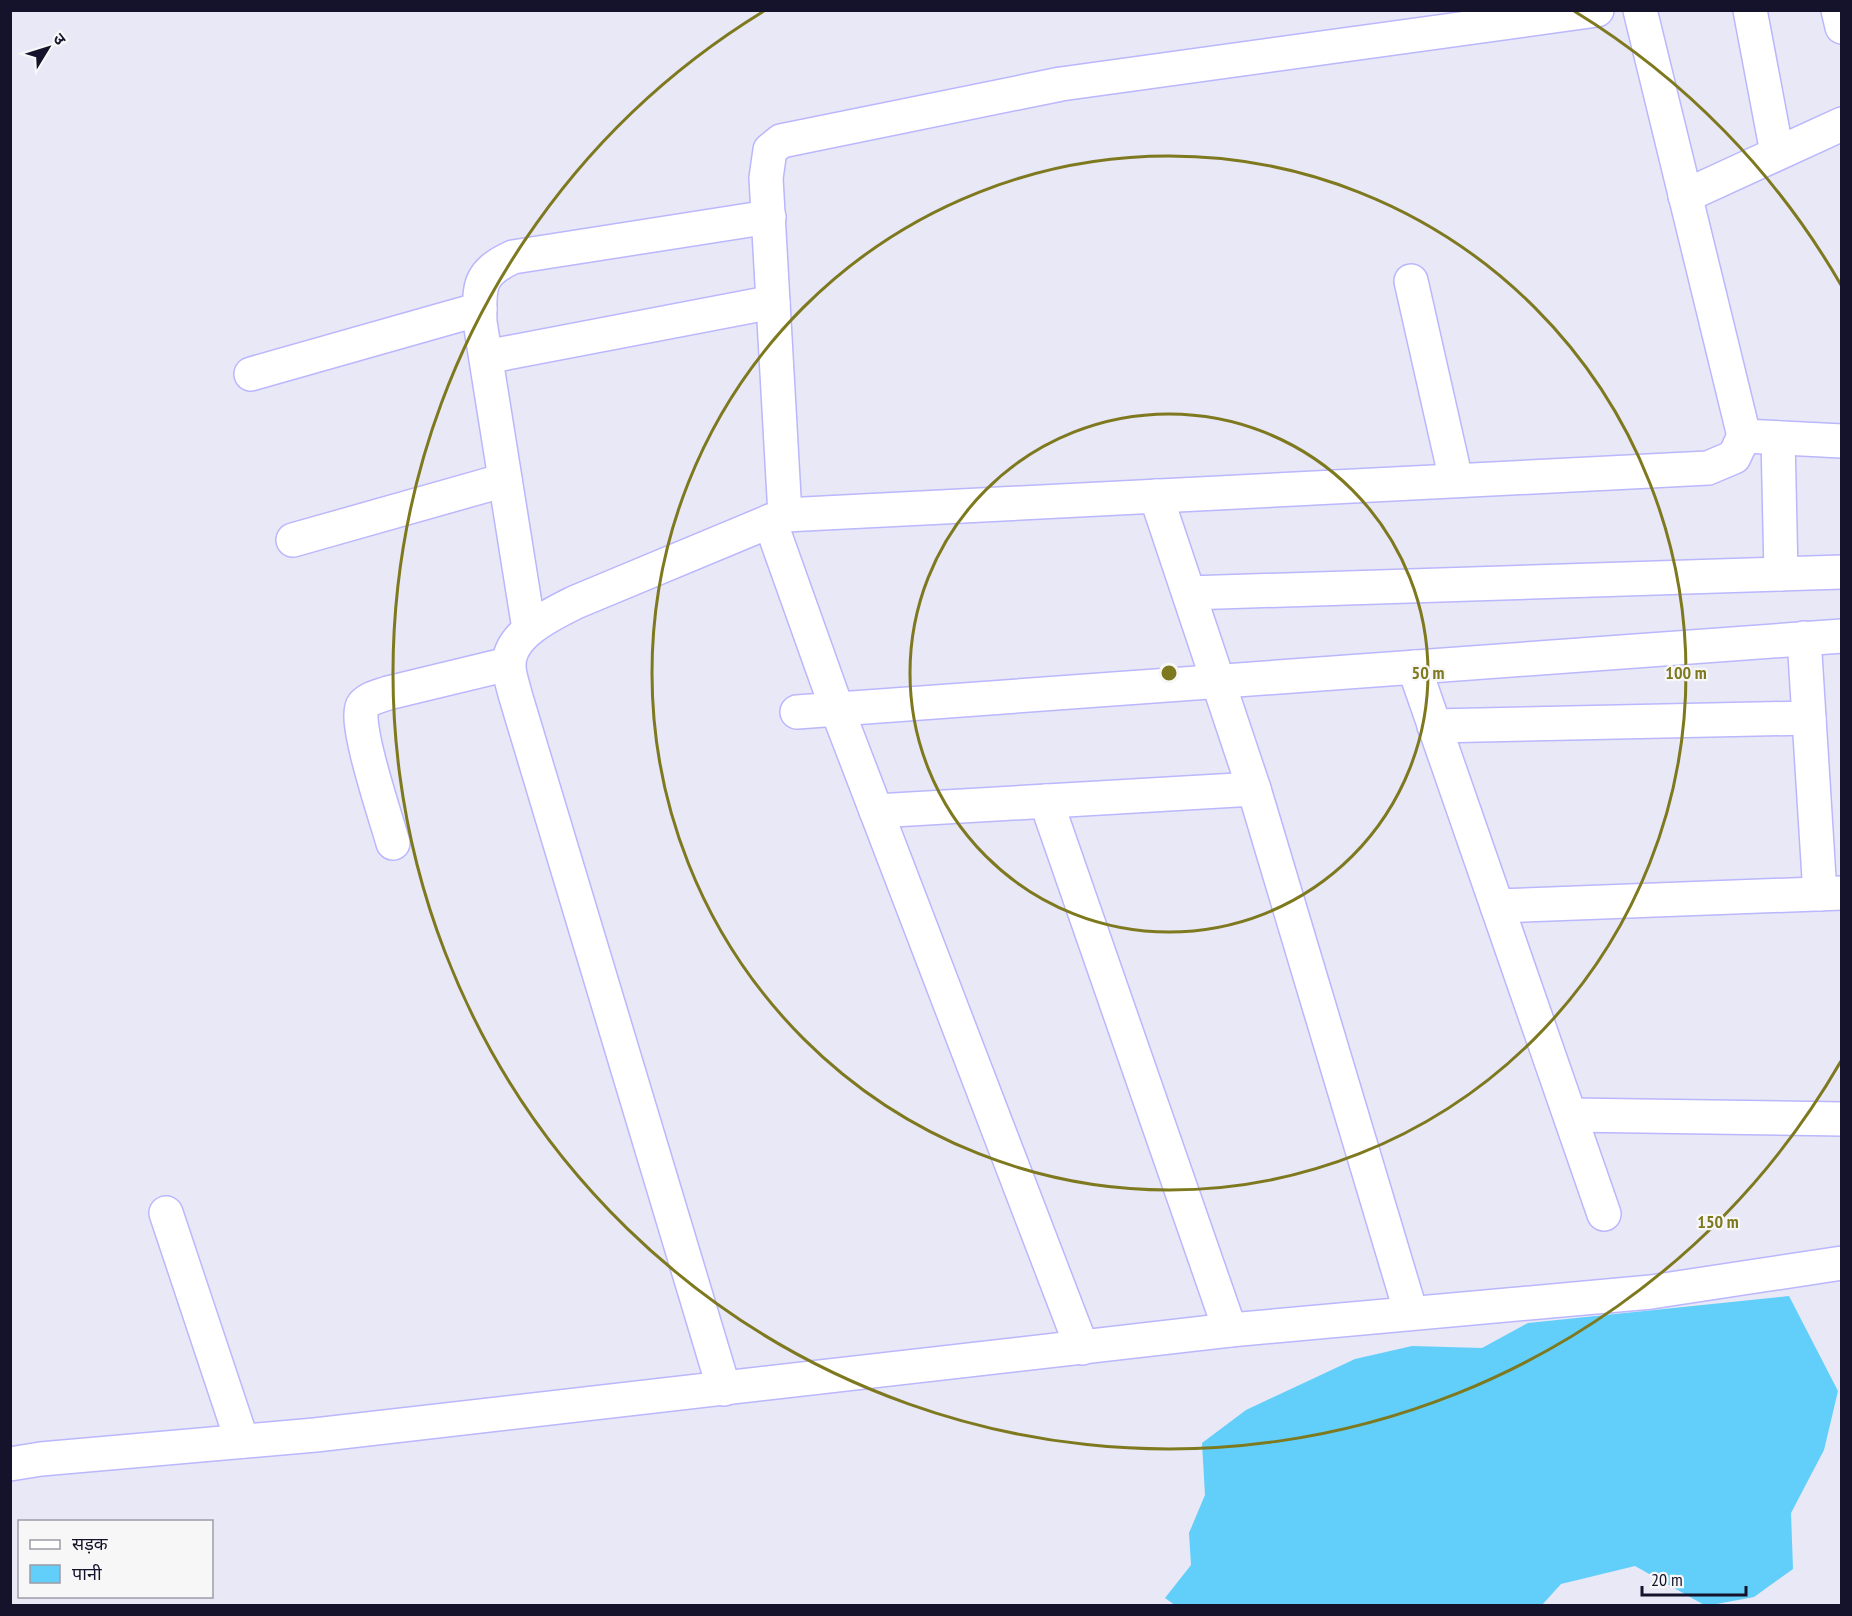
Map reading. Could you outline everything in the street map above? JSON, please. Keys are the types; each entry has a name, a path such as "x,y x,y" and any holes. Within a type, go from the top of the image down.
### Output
{"street":[{"path":"1082,1348 837,709 778,518 767,162 770,150 782,141 1061,84 1411,23 1597,10"},
{"path":"724,1389 515,694 508,664 513,648 529,629 547,616 778,518 1708,468 1734,457 1744,436 1640,10"},
{"path":"1750,10 1777,153"},
{"path":"1838,10 1842,27"},
{"path":"1685,196 1842,124"},
{"path":"529,629 480,309 480,291 488,273 498,264 513,257 769,217"},
{"path":"1411,281 1456,480"},
{"path":"486,357 773,302"},
{"path":"251,374 480,309"},
{"path":"1744,436 1842,441"},
{"path":"1778,438 1781,574"},
{"path":"293,540 506,480"},
{"path":"1156,496 1254,789 1411,1313"},
{"path":"1189,593 1842,572"},
{"path":"797,712 1842,636"},
{"path":"1497,906 1831,893 1809,718 1804,638"},
{"path":"393,843 365,746 360,716 362,706 369,700 388,693 508,664"},
{"path":"1414,667 1604,1214"},
{"path":"1434,726 1809,718"},
{"path":"876,811 1254,789"},
{"path":"1046,801 1230,1330"},
{"path":"1570,1115 1842,1119"},
{"path":"166,1213 242,1442"},
{"path":"10,1464 41,1459 315,1435 1230,1330 1651,1292 1842,1263"}],"water":[{"path":"1789,1296 1838,1391 1824,1450 1791,1513 1793,1569 1754,1597 1706,1606 1635,1566 1561,1584 1542,1605 1176,1606 1165,1598 1191,1565 1189,1533 1205,1495 1202,1443 1246,1410 1355,1359 1412,1346 1482,1348 1528,1323"}]}
